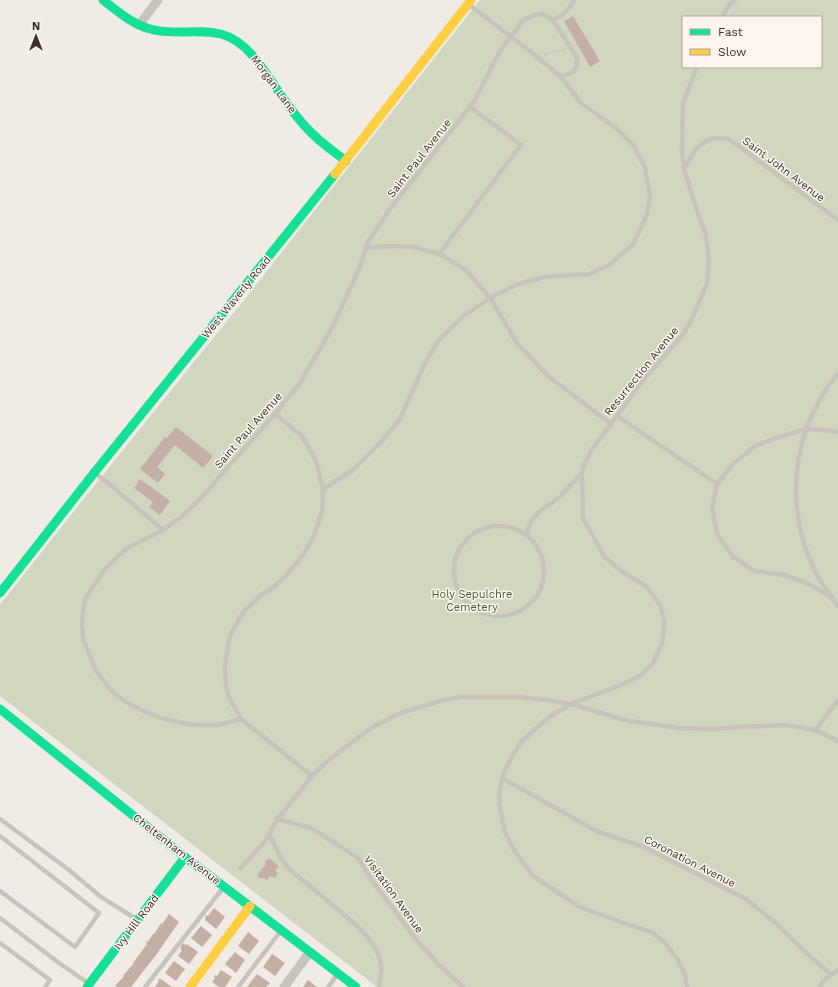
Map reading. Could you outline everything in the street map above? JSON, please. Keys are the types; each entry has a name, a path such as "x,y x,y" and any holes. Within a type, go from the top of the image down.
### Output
{"street":[{"name":"Morgan Lane","path":"103,0 121,14 150,29 174,32 209,31 225,35 235,40 252,54 300,122 315,137 346,161"},
{"path":"139,24 158,0"},
{"name":"West Waverly Road","path":"0,593 94,473 346,161 470,2"},
{"name":"Cheltenham Avenue","path":"0,709 186,857 356,987"},
{"name":"Ivy Hill Road","path":"89,986 186,857"},
{"path":"190,987 250,906"},
{"path":"284,987 310,952"}],"lane":[{"path":"553,20 568,10 574,0"},
{"path":"723,16 729,5 735,0"},
{"path":"323,488 353,470 380,443 400,419 426,361 439,340 462,317 490,298 516,285 544,277 590,274 609,265 633,244 647,215 650,197 645,167 634,146 616,128 582,104 561,77 470,2"},
{"path":"511,37 523,20 535,15 543,14 553,20 577,58 577,65 573,72 561,77"},
{"name":"Saint Paul Avenue","path":"241,719 218,726 187,724 161,718 131,705 119,697 108,688 96,671 83,639 82,622 84,603 103,571 127,548 163,530 181,517 200,499 275,414 300,383 332,328 359,269 368,242 387,214 475,100 500,51 511,37"},
{"name":"Resurrection Avenue","path":"582,473 584,465 592,449 644,379 682,336 690,323 707,284 708,261 706,235 684,169 682,153 683,103 697,68"},
{"path":"439,254 521,145 470,106"},
{"name":"Saint John Avenue","path":"684,169 696,149 706,141 716,138 728,139 838,220"},
{"path":"365,248 391,246 414,247 439,254 466,270 490,298 517,343 548,376 611,424"},
{"path":"838,374 833,379 818,403 806,429 798,458 796,487 797,516 804,545 815,572 838,606"},
{"path":"275,414 302,436 312,453 317,464 323,488 322,512 313,538 303,555 285,577 274,587 260,596 244,612 230,636 226,659 226,685 229,697 241,719 312,776"},
{"path":"617,416 716,484"},
{"path":"830,596 807,583 784,575 755,570 733,557 717,534 712,508 716,484 733,464 755,446 806,429 838,432"},
{"path":"94,473 107,482 163,530"},
{"path":"526,534 529,526 539,512 561,496 582,473"},
{"path":"582,473 583,518 604,556 621,571 647,587 660,605 664,620 662,644 653,663 641,675 626,683 571,704 549,716 522,741 507,766 500,788 500,803 505,832 514,850 533,876 580,907 652,932 665,943 678,960 685,975 686,987"},
{"path":"500,525 514,528 526,534 538,546 544,560 545,576 540,592 531,604 517,613 502,617 486,615 472,608 462,598 455,585 453,571 455,556 462,544 472,534 485,527 500,525"},
{"path":"241,868 266,840 277,819 312,776 330,759 371,728 400,713 440,701 460,697 518,697 571,704 624,720 679,728 714,729 786,725 815,730 838,741"},
{"path":"815,730 838,700"},
{"name":"Coronation Avenue","path":"502,778 598,832 644,847 746,899 778,924 830,975"},
{"path":"0,819 69,870 101,897 138,920"},
{"name":"Visitation Avenue","path":"277,819 311,828 359,859 370,878 414,937 438,964 462,987"},
{"path":"269,834 281,858 288,868 353,922 371,941 379,957 382,973 379,987"},
{"path":"0,836 99,913 75,947 0,891"},
{"path":"145,987 224,886"},
{"path":"0,918 89,986"},
{"path":"238,987 282,930"},
{"path":"0,943 50,980 44,987"},
{"path":"820,987 823,981 838,970"},
{"path":"328,987 338,974"}],"path":[{"path":"540,59 547,53 557,52 570,47"}],"green space":[{"name":"Holy Sepulchre Cemetery","path":"480,0 838,0 838,987 377,987 0,696 0,605 249,294"}],"building":[{"path":"573,16 600,61 590,67 564,21"},
{"path":"176,427 213,456 203,468 175,445 157,467 165,474 158,483 140,469 165,437 167,438"},
{"path":"140,479 170,501 160,515 149,507 153,502 134,488"},
{"path":"268,859 279,866 275,871 277,872 277,875 275,878 270,876 267,880 258,877 258,874 266,864 265,861"},
{"path":"214,908 225,917 216,929 205,920 206,915 208,916"},
{"path":"169,914 179,922 156,955 131,987 115,986 134,963 147,944 147,941 148,942"},
{"path":"201,926 212,935 202,947 191,938"},
{"path":"248,932 259,941 249,954 238,946"},
{"path":"183,943 186,945 187,944 198,952 189,964 178,956 182,950 180,948"},
{"path":"235,952 245,960 236,973 225,964"},
{"path":"272,954 285,963 275,976 263,967"},
{"path":"174,961 185,969 176,981 165,973"},
{"path":"221,970 232,977 225,987 219,987 212,982 215,975 217,976"},
{"path":"257,974 270,983 266,987 247,987"},
{"path":"159,978 172,987 155,987 159,981"},
{"path":"308,980 317,987 303,987"}],"traffic: fast":[{"path":"103,0 119,13 143,27 169,32 212,32 237,41 253,56 297,117 324,144 346,161"},
{"path":"0,593 94,473 335,174"},
{"path":"0,709 185,857 356,987"},
{"path":"87,987 185,857"}],"traffic: slow":[{"path":"335,174 471,0"},
{"path":"190,987 250,906"}]}
